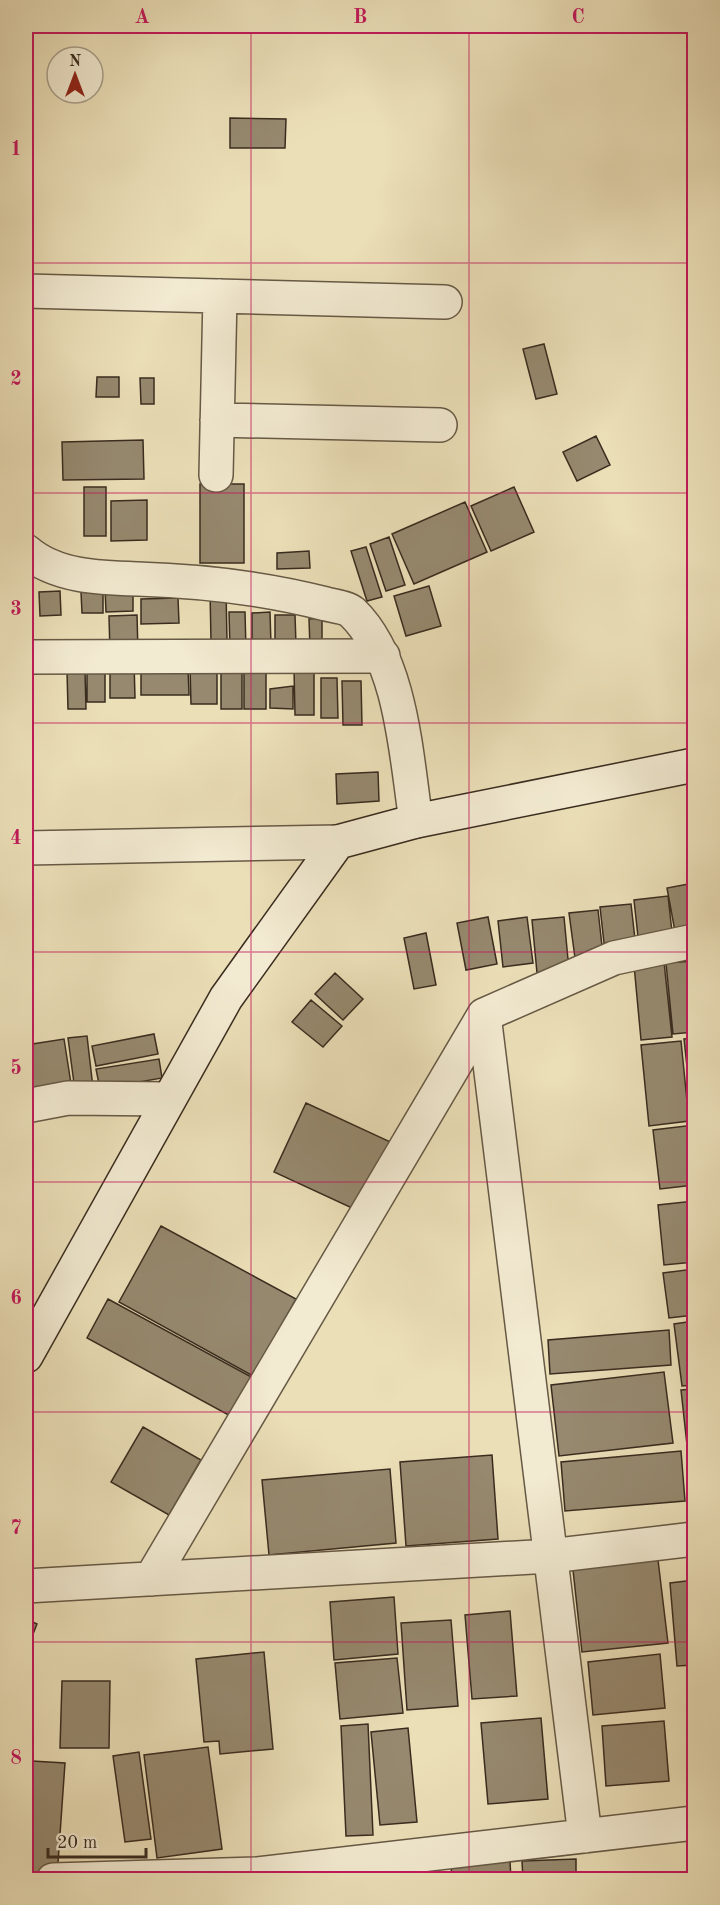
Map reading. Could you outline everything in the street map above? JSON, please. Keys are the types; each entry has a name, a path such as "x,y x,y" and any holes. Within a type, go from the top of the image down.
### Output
{"street":[{"path":"26,291 446,302"},
{"path":"216,476 220,296"},
{"path":"217,420 440,424"},
{"path":"26,551 35,559 87,577 195,580 284,593 350,610 383,656 399,715 416,821"},
{"path":"26,657 383,656"},
{"path":"26,848 338,842 416,821 694,765"},
{"path":"31,1339 226,998 338,842"},
{"path":"151,1579 484,1015 614,958 694,941"},
{"path":"484,1015 585,1836"},
{"path":"26,1106 68,1098 169,1100"},
{"path":"26,1586 550,1556 694,1539"},
{"path":"52,1880 259,1877 694,1823"}],"building":[{"path":"230,118 286,119 285,148 230,148"},
{"path":"544,344 557,394 536,399 523,349"},
{"path":"97,377 119,377 119,397 96,397"},
{"path":"140,378 154,378 154,404 141,404"},
{"path":"596,436 610,465 577,481 563,452"},
{"path":"143,440 144,479 63,480 62,442"},
{"path":"200,484 244,484 244,563 200,563"},
{"path":"84,487 106,487 106,536 84,536"},
{"path":"514,487 534,532 491,551 471,506"},
{"path":"147,500 147,540 111,541 111,501"},
{"path":"465,502 487,552 414,584 392,534"},
{"path":"389,537 405,585 386,591 370,544"},
{"path":"366,547 382,597 367,601 351,551"},
{"path":"309,551 310,568 277,569 277,553"},
{"path":"429,586 441,626 406,636 394,596"},
{"path":"105,589 133,589 133,611 106,612"},
{"path":"60,591 61,615 40,616 39,592"},
{"path":"210,591 226,591 227,640 211,641"},
{"path":"81,592 103,592 103,613 82,613"},
{"path":"178,598 179,623 141,624 141,599"},
{"path":"229,612 245,612 246,650 230,650"},
{"path":"270,612 271,645 252,646 252,613"},
{"path":"137,615 138,652 110,653 109,616"},
{"path":"275,615 295,615 296,645 275,646"},
{"path":"322,618 322,648 310,648 309,619"},
{"path":"221,660 242,660 242,709 221,709"},
{"path":"110,661 134,661 135,698 110,698"},
{"path":"266,663 266,709 244,709 244,664"},
{"path":"87,664 105,664 105,702 87,702"},
{"path":"190,666 217,666 217,704 191,704"},
{"path":"141,668 188,668 189,695 141,695"},
{"path":"294,669 314,669 314,715 295,715"},
{"path":"67,671 85,671 86,709 68,709"},
{"path":"321,678 337,678 338,718 321,718"},
{"path":"342,681 361,681 362,725 343,725"},
{"path":"293,686 293,709 270,708 270,689"},
{"path":"378,772 379,801 337,804 336,774"},
{"path":"694,883 694,934 676,937 667,888"},
{"path":"668,896 673,941 639,946 634,900"},
{"path":"631,904 636,948 605,952 600,907"},
{"path":"598,910 603,955 575,958 569,913"},
{"path":"488,917 497,964 466,970 457,923"},
{"path":"527,917 533,963 503,967 498,921"},
{"path":"564,917 569,970 537,973 532,920"},
{"path":"426,933 436,985 414,989 404,938"},
{"path":"694,961 694,1032 673,1034 666,963"},
{"path":"664,962 672,1037 641,1040 634,965"},
{"path":"335,973 363,999 343,1020 315,994"},
{"path":"311,1000 342,1026 323,1047 292,1022"},
{"path":"154,1034 158,1054 96,1066 92,1046"},
{"path":"87,1036 93,1088 75,1091 68,1038"},
{"path":"694,1038 694,1123 693,1123 684,1039"},
{"path":"64,1039 72,1090 26,1097 26,1045"},
{"path":"681,1041 689,1121 649,1126 641,1045"},
{"path":"159,1059 162,1078 100,1089 96,1069"},
{"path":"306,1103 397,1145 365,1214 274,1172"},
{"path":"694,1125 694,1185 660,1189 653,1130"},
{"path":"694,1201 694,1262 664,1265 658,1205"},
{"path":"161,1226 296,1299 253,1376 119,1302"},
{"path":"694,1269 694,1315 669,1318 663,1273"},
{"path":"108,1299 255,1379 234,1418 87,1338"},
{"path":"694,1321 694,1385 682,1386 674,1324"},
{"path":"669,1330 671,1365 550,1374 548,1340"},
{"path":"664,1372 673,1443 559,1456 551,1385"},
{"path":"694,1389 694,1445 687,1445 681,1390"},
{"path":"143,1427 201,1460 169,1515 111,1482"},
{"path":"681,1451 685,1501 565,1511 561,1462"},
{"path":"492,1455 498,1539 406,1546 400,1462"},
{"path":"390,1469 396,1543 269,1555 262,1480"},
{"path":"658,1560 668,1643 582,1652 573,1570"},
{"path":"694,1580 694,1665 677,1666 670,1583"},
{"path":"394,1597 398,1654 334,1660 330,1602"},
{"path":"510,1611 517,1696 472,1699 465,1615"},
{"path":"26,1619 37,1624 26,1652"},
{"path":"451,1620 458,1706 407,1710 401,1623"},
{"path":"264,1652 273,1749 220,1754 219,1741 204,1742 196,1659"},
{"path":"660,1654 665,1708 593,1715 588,1662"},
{"path":"397,1658 403,1713 340,1719 335,1663"},
{"path":"62,1681 110,1681 109,1748 60,1748"},
{"path":"541,1718 548,1799 488,1804 481,1723"},
{"path":"664,1721 669,1781 606,1786 602,1726"},
{"path":"368,1724 373,1835 346,1836 341,1726"},
{"path":"408,1728 417,1822 380,1825 371,1732"},
{"path":"208,1747 222,1849 157,1858 144,1755"},
{"path":"139,1752 151,1839 125,1842 113,1756"},
{"path":"32,1761 65,1763 57,1877 26,1875"},
{"path":"576,1859 576,1880 523,1880 522,1861"},
{"path":"510,1861 511,1880 452,1880 451,1865"}]}
